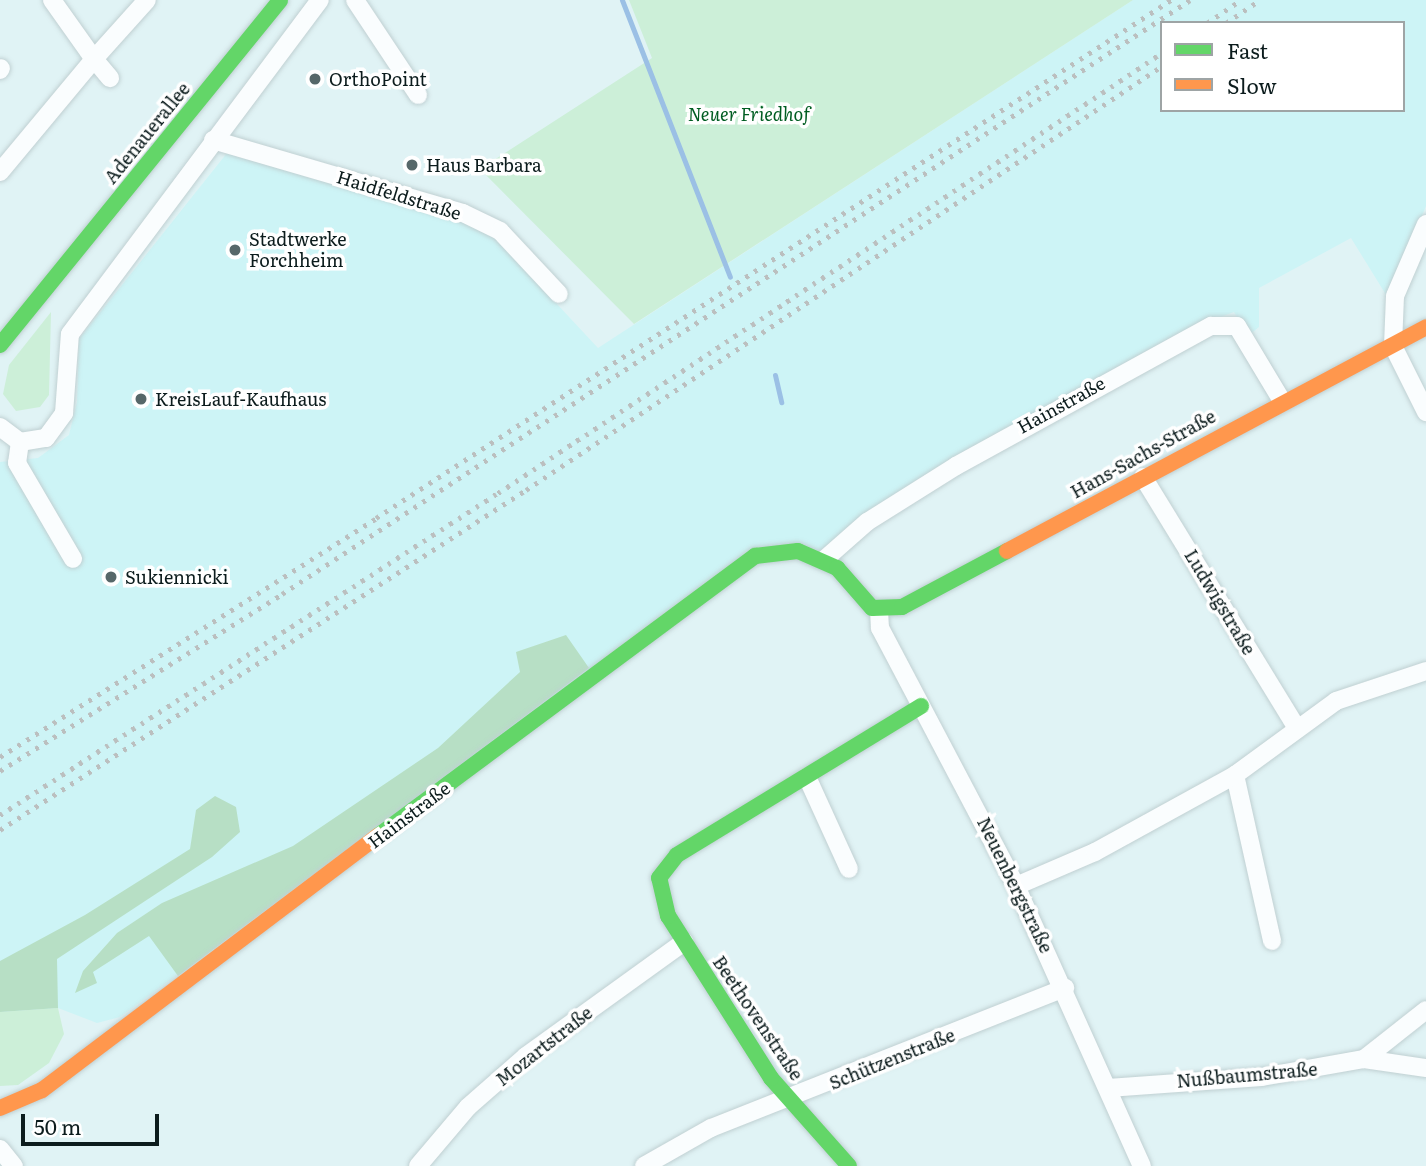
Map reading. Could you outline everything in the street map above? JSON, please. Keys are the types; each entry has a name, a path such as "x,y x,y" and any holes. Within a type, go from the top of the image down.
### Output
{"street":[{"path":"52,0 110,78"},
{"path":"0,172 146,0"},
{"name":"Adenauerallee","path":"0,345 46,292 280,0"},
{"path":"0,427 20,442 46,438 64,413 70,334 320,0"},
{"path":"355,0 418,94"},
{"name":"Haidfeldstraße","path":"213,140 463,213 500,231 559,294"},
{"path":"1426,224 1395,296 1393,346 1426,412"},
{"name":"Adenauerallee","path":"0,364 17,344 46,292"},
{"name":"Hainstraße","path":"0,1108 42,1090 733,568 770,553 798,551 825,559 867,522 1000,440 1210,327 1237,327 1282,401"},
{"name":"Hans-Sachs-Straße","path":"878,610 918,599 1282,401 1426,327"},
{"path":"20,442 17,463 73,559"},
{"name":"Ludwigstraße","path":"1143,477 1296,727"},
{"path":"825,559 878,610"},
{"name":"Neuenbergstraße","path":"878,610 880,628 1016,886 1065,988 1142,1166"},
{"path":"1016,886 1095,852 1236,775 1296,727 1336,701 1426,671"},
{"path":"849,869 807,777 921,706"},
{"path":"1236,775 1272,941"},
{"name":"Beethovenstraße","path":"807,777 677,855 659,878 661,900 684,942 788,1098 850,1165"},
{"name":"Mozartstraße","path":"418,1166 468,1107 526,1056 684,942"},
{"name":"Schützenstraße","path":"644,1166 711,1128 1065,988"},
{"path":"1364,1059 1426,1010"},
{"name":"Nußbaumstraße","path":"1108,1088 1262,1077 1364,1059 1426,1068"},
{"path":"0,1149 14,1166"}],"shaded area":[{"path":"1133,0 1426,0 1426,206 1388,298 1351,238 1259,288 1259,327 1248,336 1234,312 1207,322 982,444 817,552 756,548 120,1017 97,1023 58,1008 0,1012 0,462 38,458 69,435 77,402 79,339 227,153 487,229 598,348"}],"green space":[{"name":"Neuer Friedhof","path":"629,0 1133,0 634,324 480,169 652,58"},
{"path":"51,312 49,395 40,407 16,411 3,394 9,365"},
{"path":"566,635 589,668 178,976 149,936 93,972 97,983 75,993 83,971 117,933 162,903 293,846 438,748 520,672 516,652"},
{"path":"215,796 236,807 240,832 212,857 57,959 58,1008 0,1012 0,961 85,915 190,849 196,810"},
{"path":"58,1008 64,1034 49,1063 18,1085 0,1086 0,1012"}],"waterway":[{"path":"622,0 730,277"},
{"path":"775,375 781,402"}],"railway":[{"path":"0,757 376,518 1171,0"},
{"path":"0,771 282,594 1190,0"},
{"path":"1210,21 1241,0"},
{"path":"1229,21 1260,0"},
{"path":"0,815 498,493 1160,54"},
{"path":"0,830 526,490 1160,67"}],"traffic: fast":[{"path":"0,345 280,0"},
{"path":"378,836 755,556 798,551 837,568 872,608 902,607 1007,551"},
{"path":"849,1166 771,1078 668,916 659,878 677,855 921,706"}],"traffic: slow":[{"path":"1007,551 1426,327"},
{"path":"0,1108 42,1090 378,836"}],"place":[{"name":"OrthoPoint","path":"315,79"},
{"name":"Haus Barbara","path":"412,165"},
{"name":"Stadtwerke Forchheim","path":"235,250"},
{"name":"KreisLauf-Kaufhaus","path":"141,399"},
{"name":"Sukiennicki","path":"111,577"}]}
